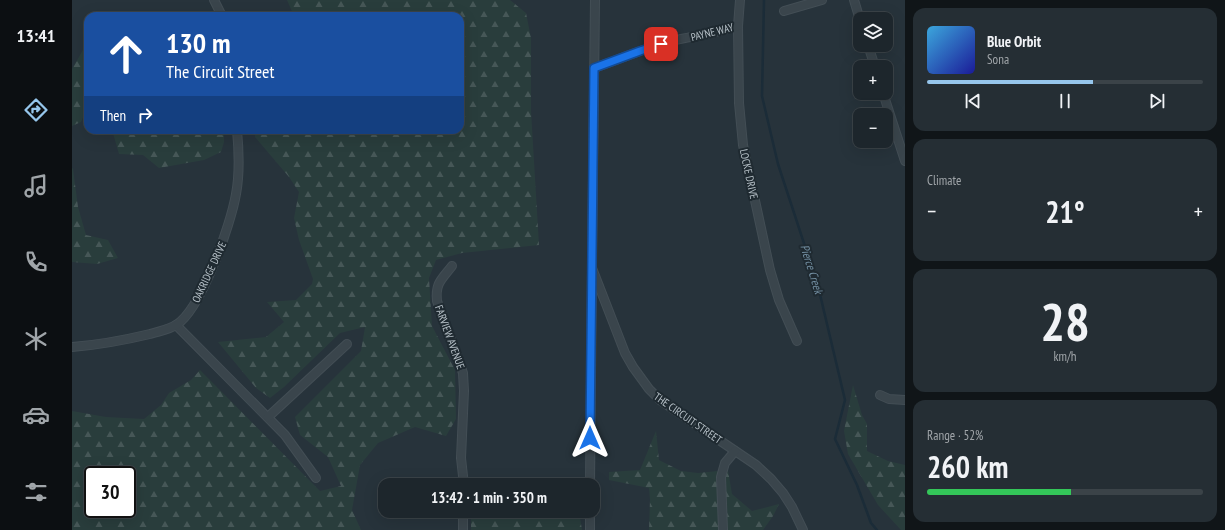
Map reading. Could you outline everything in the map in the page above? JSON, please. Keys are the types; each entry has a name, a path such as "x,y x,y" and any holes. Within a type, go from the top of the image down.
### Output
{"street":[{"path":"214,0 220,12"},
{"name":"THE CIRCUIT STREET","path":"595,0 592,268 625,353 632,367 649,389 660,400 756,465 771,479 792,507 803,530"},
{"name":"LOCKE DRIVE","path":"740,0 738,26 739,103 743,145 770,270 779,300 797,341"},
{"path":"784,11 822,0"},
{"path":"854,0 858,12"},
{"name":"PAYNE WAY","path":"594,68 672,41 720,32 738,26"},
{"path":"885,100 905,161"},
{"name":"OAKRIDGE DRIVE","path":"72,348 134,338 168,329 183,320 196,303 225,238 236,194 238,179 237,134"},
{"name":"FARVIEW AVENUE","path":"452,266 440,281 436,291 437,301 463,373 464,391 461,458 464,478"},
{"path":"590,478 592,268"},
{"path":"176,325 285,435 316,478"},
{"path":"268,417 347,344"},
{"path":"880,396 888,399 905,400"},
{"path":"723,530 721,477 725,463 735,451"},
{"path":"463,530 464,518"},
{"path":"590,518 590,530"}],"green space":[{"path":"287,0 510,0 526,13 531,38 531,111 539,245 462,253 436,260 429,278 432,326 455,370 456,419 446,436 415,427 378,443 360,465 352,510 361,530 72,530 72,411 106,417 144,419 161,405 169,393 191,380 200,370 320,491 341,486 328,457 300,435 295,417 361,351 365,327 340,333 284,387 270,398 256,388 218,342 266,337 284,322 267,302 296,300 312,284 313,279 299,240 294,218 299,192 289,177 255,137 255,134 464,134 464,12 292,12"},
{"path":"84,48 84,115 81,122 72,126 72,69"},
{"path":"113,134 224,134 224,142 221,152 204,160 159,168 143,155 119,154"},
{"path":"72,168 78,207 86,235 108,240 118,258 97,264 72,262"},
{"path":"853,385 862,415 867,424 867,451 888,461 905,465 905,530 901,530 878,505 848,454 844,431"},
{"path":"656,431 659,460 681,471 698,473 728,470 732,494 752,511 779,504 763,530 649,530 649,488 609,480 609,472 640,470"},
{"path":"471,518 580,518 582,530 471,530"}],"waterway":[{"name":"Pierce Creek","path":"764,0 762,96 778,164 818,286 845,400 835,439 857,485 871,523 877,530"}],"route":[{"path":"590,438 594,68 661,44"}]}
